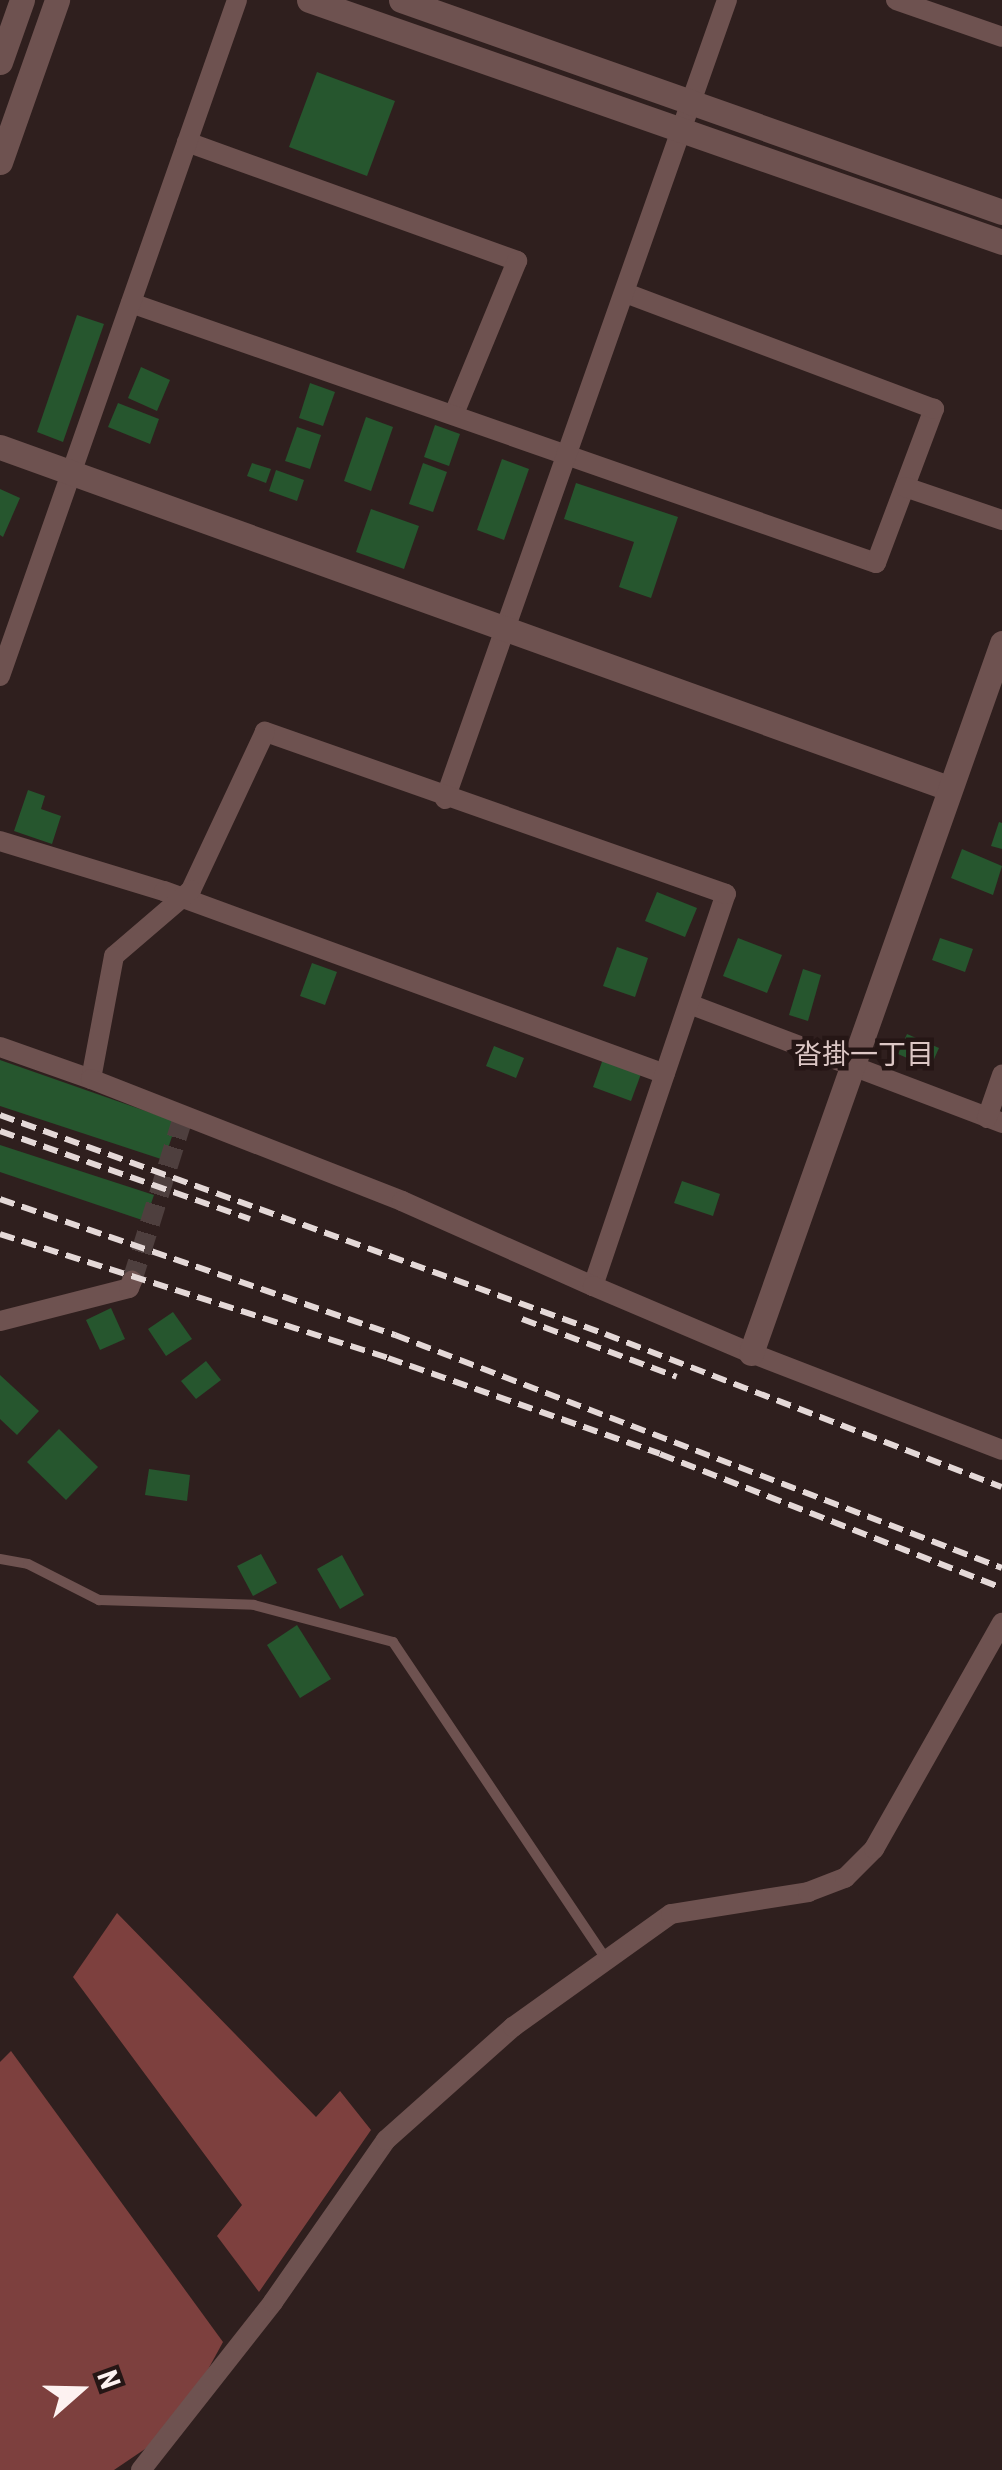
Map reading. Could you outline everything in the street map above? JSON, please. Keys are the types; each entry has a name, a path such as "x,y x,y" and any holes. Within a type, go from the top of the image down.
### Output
{"street":[{"path":"0,62 22,0"},
{"path":"0,162 57,0"},
{"path":"0,676 237,0"},
{"path":"309,0 1002,242"},
{"path":"401,0 1002,212"},
{"path":"445,800 727,0"},
{"path":"896,0 1002,37"},
{"path":"188,142 517,261 454,414"},
{"path":"132,303 876,564 934,408 625,293"},
{"path":"0,447 948,788"},
{"path":"905,487 1002,520"},
{"path":"750,1353 1002,643"},
{"path":"90,1079 114,956 191,890 266,732 445,800 726,894 692,1005 593,1286"},
{"path":"0,841 182,898 665,1074"},
{"path":"692,1005 995,1121 1002,1074"},
{"path":"0,1047 402,1201 750,1353 1002,1450"},
{"path":"0,1321 129,1288 132,1281"},
{"path":"141,2470 273,2302 386,2140 514,2027 671,1914 808,1892 846,1878 874,1849 1002,1623"}],"lane":[{"path":"0,1560 28,1564 100,1600 254,1605 393,1642 606,1959"}],"shaded area":[{"path":"117,1913 316,2117 340,2091 371,2130 259,2292 217,2236 242,2205 73,1977"},
{"path":"11,2051 223,2342 176,2428 114,2470 0,2470 0,2062"}],"building":[{"path":"317,72 395,101 367,176 289,147"},
{"path":"77,315 104,324 63,442 37,432"},
{"path":"141,367 170,380 157,411 128,398"},
{"path":"310,383 335,392 323,426 299,418"},
{"path":"118,403 159,419 150,444 108,427"},
{"path":"366,417 393,427 371,491 344,481"},
{"path":"435,425 460,434 449,466 424,457"},
{"path":"297,427 321,435 310,469 285,461"},
{"path":"502,459 529,469 504,540 477,530"},
{"path":"252,463 271,469 266,483 247,476"},
{"path":"423,463 447,472 433,512 409,504"},
{"path":"276,470 304,480 297,501 269,491"},
{"path":"576,483 678,517 651,598 619,587 634,542 564,519"},
{"path":"0,489 20,498 3,537 0,535"},
{"path":"371,509 419,526 404,569 356,552"},
{"path":"28,790 45,796 41,809 61,816 52,844 14,831"},
{"path":"999,822 1002,823 1002,849 991,846"},
{"path":"962,849 1002,866 993,895 951,878"},
{"path":"657,892 697,908 685,937 645,921"},
{"path":"738,938 782,955 767,993 723,976"},
{"path":"940,938 973,949 965,972 932,960"},
{"path":"617,947 648,958 635,997 603,986"},
{"path":"312,963 337,972 325,1005 300,996"},
{"path":"803,969 821,975 808,1021 789,1015"},
{"path":"907,1034 939,1048 930,1068 898,1054"},
{"path":"494,1046 524,1058 516,1078 486,1066"},
{"path":"603,1059 641,1074 631,1101 593,1087"},
{"path":"0,1060 177,1122 164,1160 0,1106"},
{"path":"0,1145 154,1195 145,1221 0,1172"},
{"path":"682,1181 720,1194 713,1216 674,1203"},
{"path":"111,1308 125,1339 100,1350 86,1320"},
{"path":"173,1312 192,1339 166,1356 148,1329"},
{"path":"206,1361 221,1380 196,1399 181,1381"},
{"path":"0,1375 39,1411 17,1435 0,1419"},
{"path":"59,1429 98,1467 66,1500 27,1462"},
{"path":"149,1469 190,1475 187,1501 145,1495"},
{"path":"261,1554 277,1583 253,1596 237,1566"},
{"path":"342,1555 364,1595 340,1609 317,1569"},
{"path":"297,1625 331,1679 300,1698 267,1645"}],"tunnel":[{"path":"132,1281 184,1114"}],"railway":[{"path":"0,1115 605,1334 1002,1487"},
{"path":"0,1131 250,1219"},
{"path":"0,1199 395,1335 1002,1568"},
{"path":"0,1234 388,1358 660,1454 1002,1588"},
{"path":"522,1319 677,1377"}],"district":[{"name":"沓掛一丁目","path":"864,1055"}]}
